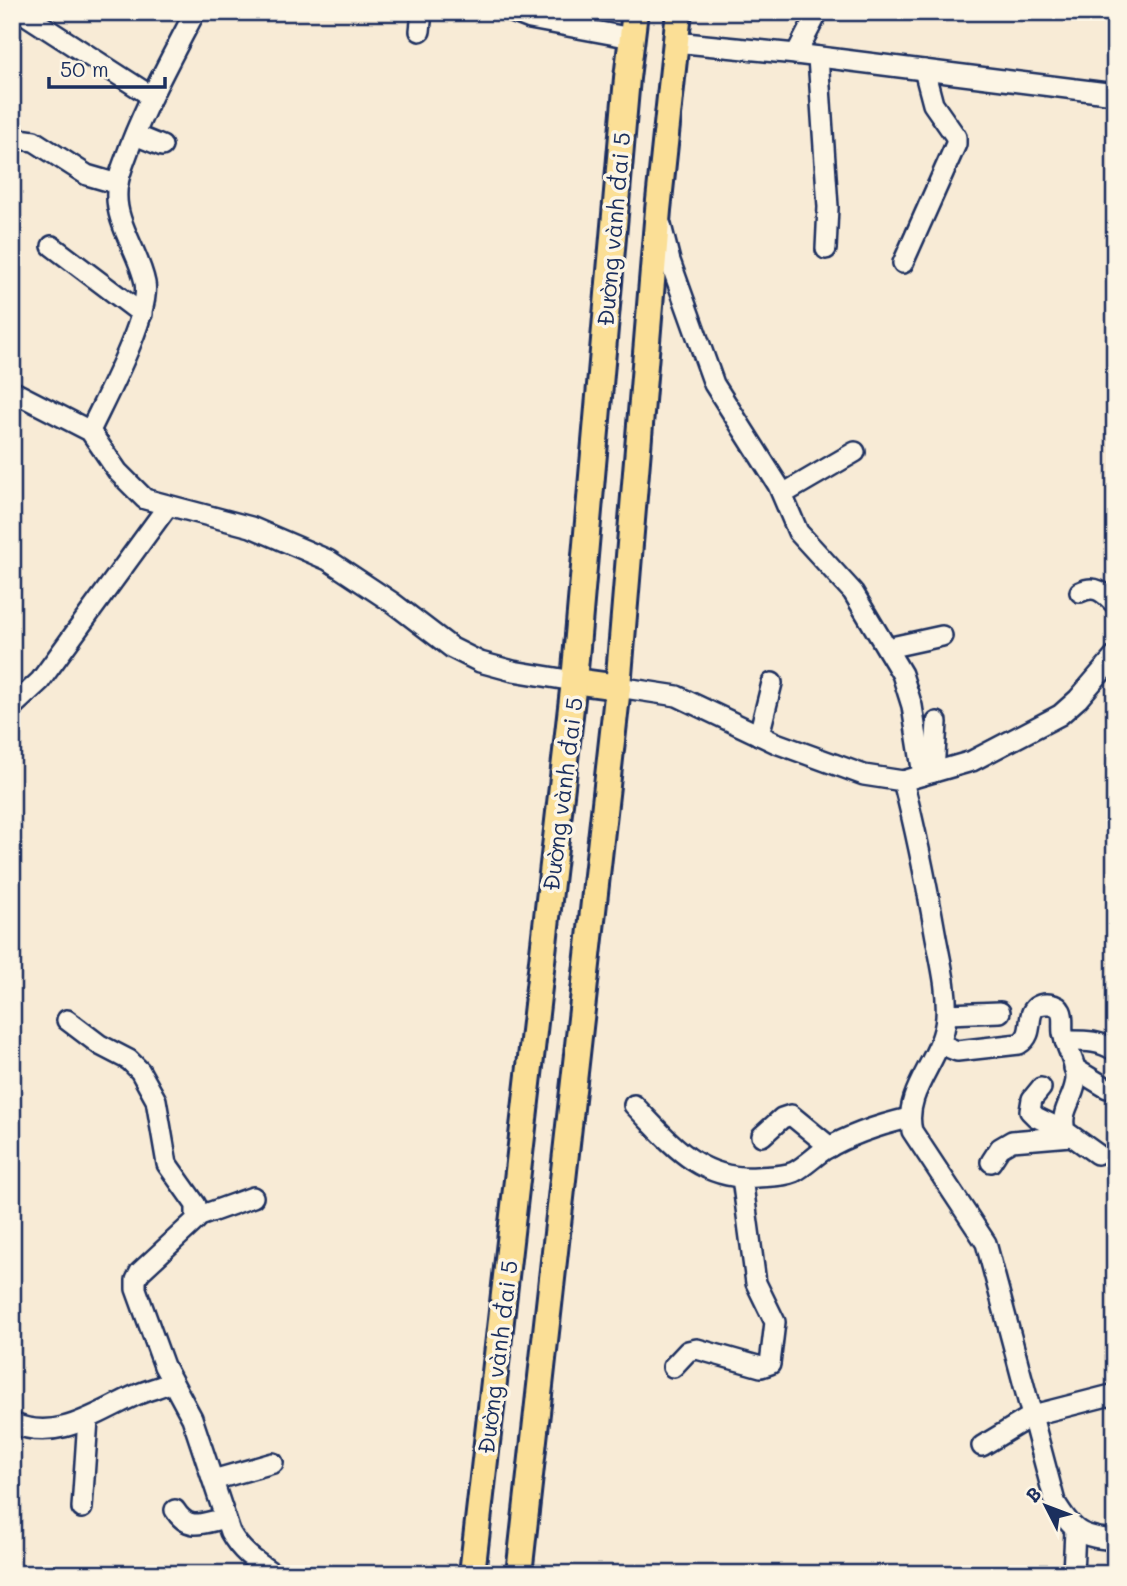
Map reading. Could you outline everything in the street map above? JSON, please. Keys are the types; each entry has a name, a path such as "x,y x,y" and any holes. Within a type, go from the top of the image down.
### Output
{"main road":[{"name":"Đường vành đai 5","path":"472,1574 575,681 613,232 635,12"},
{"name":"Đường vành đai 5","path":"519,1574 618,687 658,210 679,12"},
{"path":"575,681 618,687"}],"street":[{"path":"21,12 151,96"},
{"path":"90,431 146,302 145,283 118,211 118,184 151,96 195,12"},
{"path":"512,12 530,19 632,38"},
{"path":"796,54 818,12"},
{"path":"675,42 796,54 1115,94"},
{"path":"818,57 828,207 826,249"},
{"path":"903,263 956,144 956,137 933,104 924,70"},
{"path":"135,135 162,146"},
{"path":"12,138 34,141 87,175 118,184"},
{"path":"658,210 670,261 709,373 725,405 783,494 798,532 846,583 887,648 908,689 928,773"},
{"path":"52,246 142,314"},
{"path":"12,391 90,431 118,472 145,499 167,507 251,527 328,560 369,586 452,648 480,662 513,671 575,681"},
{"path":"783,494 855,452"},
{"path":"12,707 40,681 167,507"},
{"path":"1080,592 1088,588 1098,589 1115,604"},
{"path":"887,648 942,636"},
{"path":"618,687 677,696 759,735 864,775 903,780 972,761 1060,715 1115,656"},
{"path":"759,735 772,683"},
{"path":"928,773 937,722"},
{"path":"903,780 916,832 945,984 947,1014 940,1044 912,1099 909,1118 912,1132 986,1244 1055,1502 1075,1530 1090,1538 1115,1541"},
{"path":"940,1044 957,1051 1019,1044 1029,1033 1036,1007 1042,1004 1053,1005 1062,1012 1065,1041 1074,1068 1075,1085 1062,1121 1068,1134"},
{"path":"947,1014 1000,1012"},
{"path":"66,1020 100,1045 129,1060 139,1071 156,1100 167,1164 196,1205 197,1217"},
{"path":"1065,1041 1096,1042 1115,1051"},
{"path":"1074,1068 1107,1088"},
{"path":"1041,1088 1032,1099 1030,1111 1097,1154"},
{"path":"634,1105 679,1152 695,1164 712,1172 742,1178 790,1173 830,1147 866,1130 909,1118"},
{"path":"762,1136 782,1118 791,1115 830,1147"},
{"path":"991,1162 1000,1147 1012,1141 1068,1134"},
{"path":"673,1367 688,1351 696,1349 761,1367 770,1364 775,1322 754,1273 742,1178"},
{"path":"253,1197 197,1217 140,1272 136,1289 164,1366 192,1418 225,1518 238,1547 274,1574"},
{"path":"12,1423 25,1429 65,1429 136,1395 172,1382"},
{"path":"982,1446 1033,1415 1115,1394"},
{"path":"82,1508 88,1419"},
{"path":"213,1480 273,1463"},
{"path":"175,1510 182,1521 194,1525 225,1518"},
{"path":"1073,1574 1075,1530"}]}
